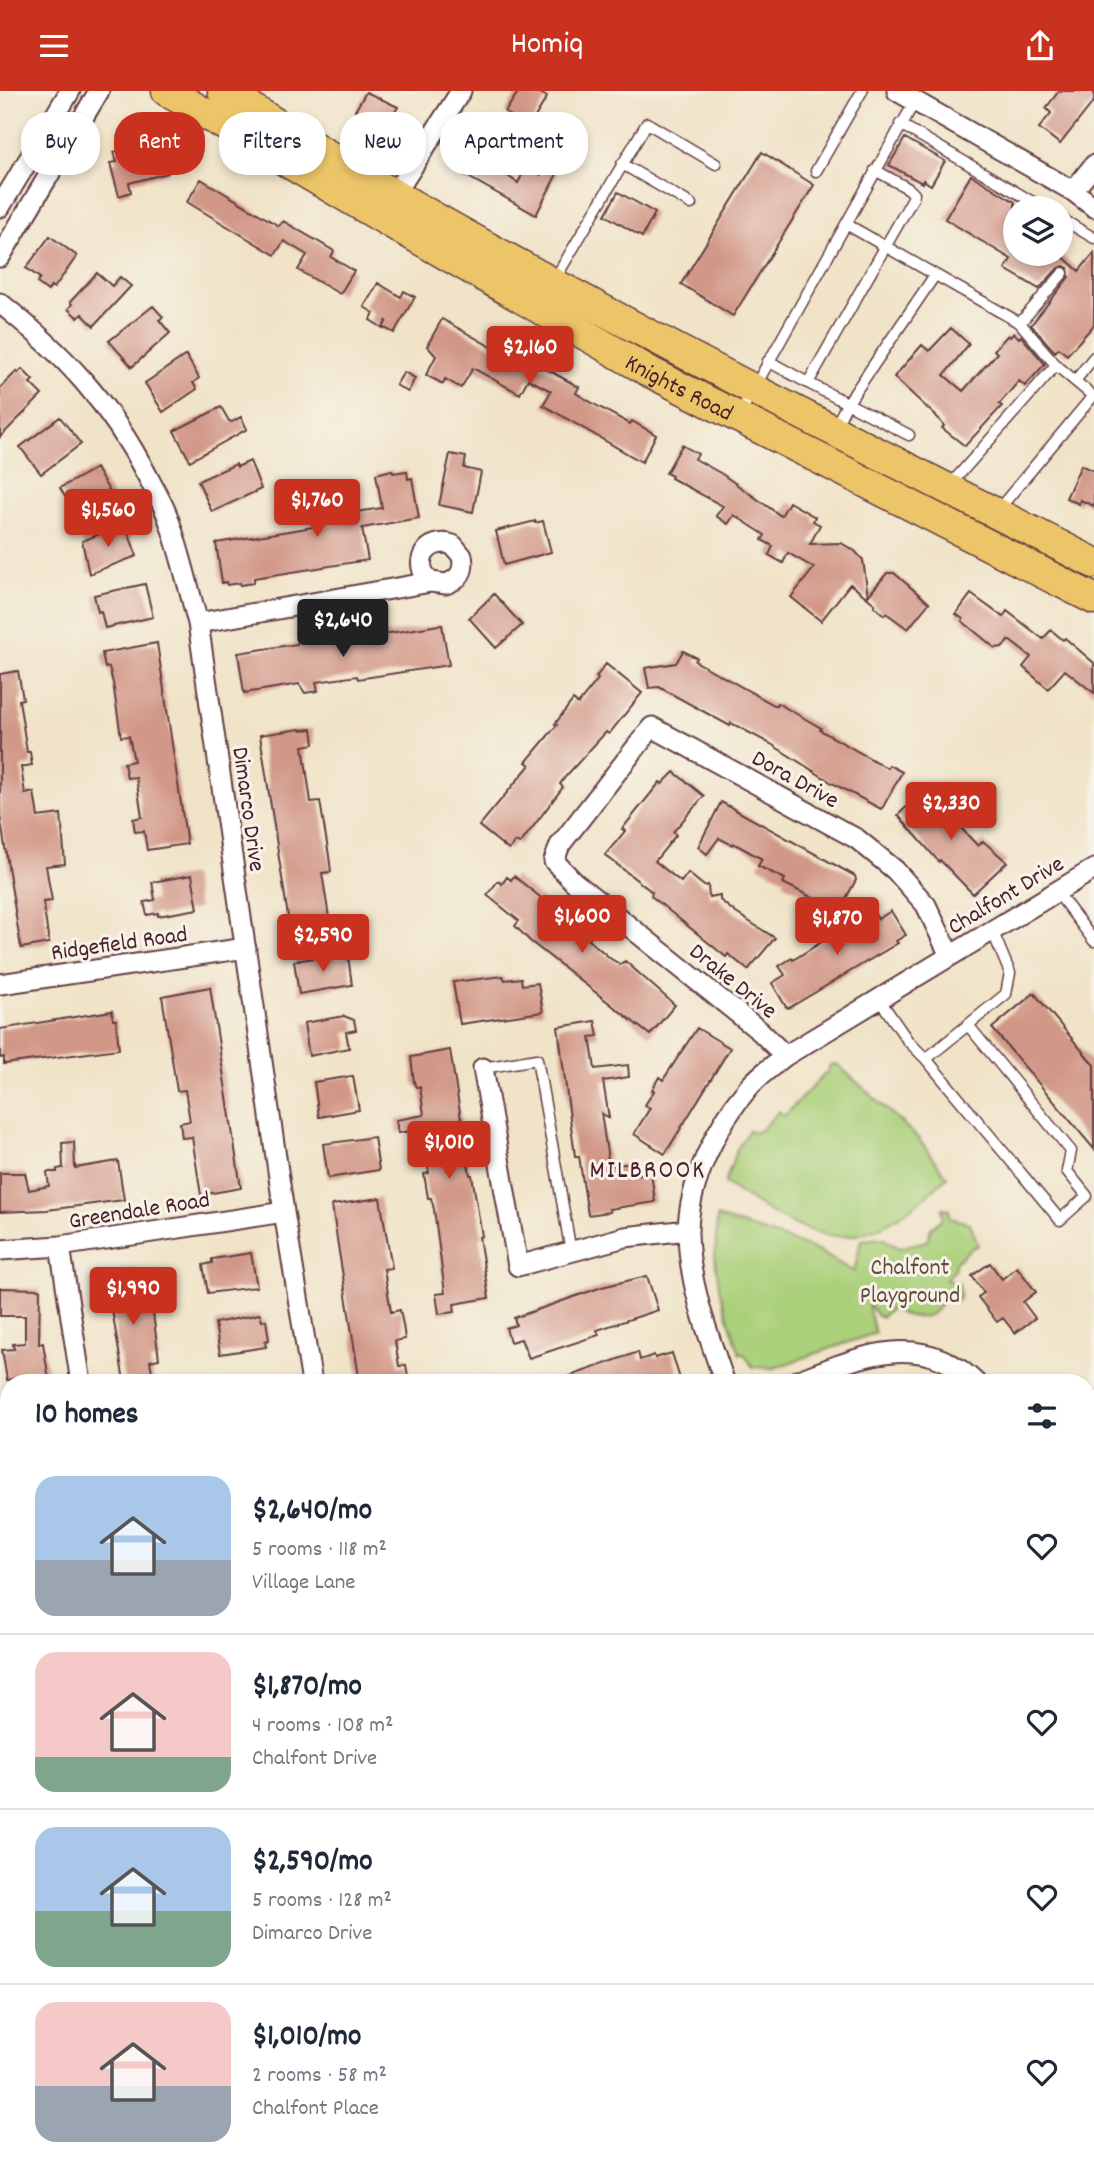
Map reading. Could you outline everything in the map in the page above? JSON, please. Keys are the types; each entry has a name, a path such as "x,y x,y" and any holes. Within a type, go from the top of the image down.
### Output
{"main road":[{"name":"Knights Road","path":"167,91 387,206 553,282 752,389 827,445 988,526 1094,563"},
{"name":"Knights Road","path":"223,91 387,206 650,372 738,417 827,445 947,489 988,526 1094,599"}],"street":[{"path":"0,207 70,91"},
{"path":"0,257 99,91"},
{"path":"387,206 461,91"},
{"path":"897,91 918,96 1073,191 1094,207"},
{"path":"1073,191 1094,165"},
{"name":"Dimarco Drive","path":"0,303 68,361 110,411 167,513 198,623 284,1212 311,1374"},
{"path":"198,623 431,582"},
{"name":"Dora Drive","path":"652,727 857,839 895,870 926,905 950,956"},
{"name":"Drake Drive","path":"652,727 560,845 554,861 574,882 761,1032 785,1056"},
{"name":"Chalfont Drive","path":"722,1374 697,1297 688,1230 696,1186 710,1147 750,1085 785,1056 1094,870"},
{"name":"Ridgefield Road","path":"0,984 246,948"},
{"path":"483,1068 519,1266 625,1237 688,1230"},
{"name":"Greendale Road","path":"0,1250 60,1246 284,1212"},
{"path":"60,1246 80,1374"},
{"path":"816,1374 871,1354 904,1350 933,1354 967,1374"}],"lane":[{"path":"816,171 862,91"},
{"path":"738,417 918,96"},
{"path":"553,282 647,123 716,165"},
{"path":"900,124 1023,196"},
{"path":"622,165 691,204"},
{"path":"808,383 914,194 875,170"},
{"path":"846,224 1020,323 1056,365 1093,396 988,526"},
{"path":"1073,226 1094,238"},
{"path":"1020,323 1063,273"},
{"path":"827,445 847,404 935,275"},
{"path":"1075,381 1094,357"},
{"path":"768,361 909,435"},
{"path":"947,489 1056,365"},
{"path":"1057,892 1094,941"},
{"path":"926,1059 1006,994 1010,973 992,930"},
{"path":"879,999 908,1041 1060,1220 1087,1196 1067,1171 1071,1151 968,1025"},
{"path":"483,1068 537,1059 571,1252"}],"green space":[{"path":"837,1064 917,1137 947,1177 914,1206 889,1223 861,1234 847,1236 832,1236 800,1227 725,1183 736,1151 749,1130 754,1133 761,1130 779,1111 784,1116 828,1071 830,1065"},
{"name":"Chalfont Playground","path":"942,1208 949,1209 950,1218 970,1223 978,1245 955,1263 954,1270 946,1279 959,1284 960,1296 956,1301 942,1300 933,1313 920,1317 891,1309 881,1317 868,1306 875,1333 774,1368 753,1367 744,1354 740,1354 720,1292 715,1259 717,1217 820,1252 854,1272 861,1240 882,1238 899,1248 927,1241 931,1228 943,1218"}],"building":[{"path":"519,91 537,91 547,97 538,112 505,112"},
{"path":"1059,91 1094,91 1094,101 1060,144 1039,128 1051,113 1046,108"},
{"path":"366,92 398,107 395,112 355,111"},
{"path":"905,138 945,161 931,185 889,165"},
{"path":"762,152 814,185 733,316 681,284"},
{"path":"114,162 114,175 160,175 129,183 131,192 119,196 110,163"},
{"path":"465,175 506,175 518,183 522,175 556,175 536,215"},
{"path":"971,175 1005,196 1003,196 1003,254 945,219"},
{"path":"201,179 279,226 283,221 334,251 331,257 354,271 340,294 298,270 307,255 284,241 275,255 187,202"},
{"path":"618,192 655,213 642,237 605,215"},
{"path":"50,236 77,256 54,288 51,286 48,291 37,283 40,278 26,268"},
{"path":"1094,253 1094,325 1067,355 1059,348 1055,352 1031,325 1069,277 1068,268 1064,266 1073,266 1079,271"},
{"path":"1007,266 1064,266 1058,268 1039,289 1005,269"},
{"path":"97,273 112,286 120,277 131,286 94,326 82,314 78,318 68,309 72,304 70,302"},
{"path":"378,283 401,297 404,291 415,297 394,333 370,320 374,313 364,307"},
{"path":"153,306 163,317 159,320 170,333 132,367 109,341"},
{"path":"442,319 509,357 512,351 539,365 579,387 576,393 599,407 656,435 642,462 543,405 551,391 528,379 520,394 473,368 461,388 445,379 443,384 426,375 436,356 427,346"},
{"path":"951,328 969,344 944,375 963,391 997,353 994,350 1008,335 1010,337 1014,333 1019,338 1021,336 1045,364 1025,386 1019,381 999,404 1002,406 965,446 942,428 944,426 938,418 894,377 922,345 929,351"},
{"path":"186,355 199,378 193,383 197,389 163,412 145,383"},
{"path":"22,369 33,380 30,383 42,395 0,437 0,388"},
{"path":"404,372 415,378 408,392 396,385"},
{"path":"221,407 229,421 241,417 247,429 190,461 174,431"},
{"path":"60,417 81,444 41,474 20,447"},
{"path":"682,445 698,454 695,459 722,474 781,516 789,502 815,517 813,521 820,525 810,544 841,543 855,551 863,560 868,596 887,573 894,573 929,603 908,629 886,613 884,615 850,584 821,621 791,597 814,568 788,553 783,563 769,555 773,546 762,540 765,535 734,515 728,524 716,516 723,506 666,473"},
{"path":"450,454 466,457 464,468 481,472 473,512 439,505"},
{"path":"250,461 261,489 212,512 198,481 236,464 237,467"},
{"path":"1081,465 1094,471 1094,506 1080,500 1079,504 1066,498"},
{"path":"96,468 113,498 77,518 60,488"},
{"path":"392,470 393,473 407,471 408,479 412,478 419,518 362,528 368,560 254,578 254,583 222,583 216,543 344,522 343,514 382,508 376,474"},
{"path":"543,521 551,552 504,565 496,531"},
{"path":"125,524 137,556 89,574 82,541"},
{"path":"145,584 153,617 105,628 94,595"},
{"path":"494,594 522,625 496,648 469,618"},
{"path":"971,594 1003,617 1007,611 1043,639 1051,630 1063,640 1065,638 1094,663 1094,693 1065,670 1048,689 1023,667 1031,657 1009,640 1003,647 995,648 956,614"},
{"path":"442,625 449,665 358,679 357,676 316,682 318,691 305,693 299,684 244,693 238,653 297,644 297,641 310,639 309,636 324,633 328,643"},
{"path":"157,643 187,844 147,850 144,831 135,832 133,819 142,817 136,777 127,778 124,763 134,761 129,736 121,737 113,683 109,667 105,668 102,653"},
{"path":"683,651 697,658 695,661 776,706 777,703 887,768 889,765 902,772 883,807 881,809 832,783 771,744 731,723 730,726 659,687 649,688 645,668 676,663"},
{"path":"606,664 642,693 609,734 606,732 566,776 560,784 563,787 520,844 515,842 509,850 479,826 530,765 526,762 557,725 555,724 573,700 578,704"},
{"path":"18,671 23,699 19,700 27,752 30,752 32,765 21,767 25,794 34,792 38,817 61,814 65,864 46,866 52,901 43,902 49,943 21,948 0,816 0,674"},
{"path":"312,729 314,744 303,746 311,802 320,801 329,856 331,872 322,873 331,930 291,936 260,735"},
{"path":"674,772 704,796 673,832 676,835 655,861 681,882 688,873 704,886 708,885 709,897 720,895 720,900 736,913 775,938 748,970 728,954 726,957 605,855 660,782 662,784"},
{"path":"926,788 978,846 983,841 1007,862 973,894 940,860 939,862 898,815"},
{"path":"721,802 855,876 856,880 839,911 783,883 785,879 758,866 762,859 733,843 732,845 719,838 707,854 698,847"},
{"path":"192,875 198,909 158,916 158,913 147,915 144,902 155,900 152,882"},
{"path":"514,876 592,935 589,940 611,959 620,964 625,961 675,1005 650,1035 530,941 515,926 519,921 487,895 498,881 502,884 507,877 511,880"},
{"path":"872,910 878,919 891,911 906,935 896,941 898,943 789,1008 786,1007 772,983 785,975 779,966"},
{"path":"335,955 335,958 348,956 352,985 299,994 294,961"},
{"path":"503,976 505,980 521,978 522,985 538,983 543,1012 460,1024 453,982"},
{"path":"210,987 241,1188 201,1195 192,1137 182,1138 180,1123 190,1121 185,1090 177,1091 162,996"},
{"path":"1034,993 1094,1065 1094,1149 992,1028"},
{"path":"112,1011 113,1020 116,1020 119,1049 4,1064 4,1057 0,1058 0,1029"},
{"path":"344,1016 354,1020 356,1030 346,1032 349,1048 309,1056 304,1023"},
{"path":"595,1021 598,1036 590,1037 595,1069 628,1065 629,1077 603,1081 609,1118 601,1113 609,1166 632,1163 634,1175 651,1172 655,1202 588,1215 579,1156 575,1156 558,1027"},
{"path":"697,1028 730,1048 665,1154 634,1134 650,1108 645,1105 659,1077 663,1080"},
{"path":"450,1050 482,1236 479,1237 489,1298 454,1304 455,1312 439,1314 436,1294 445,1293 434,1209 431,1198 428,1198 424,1174 429,1173 422,1129 398,1133 396,1120 424,1115 420,1087 416,1087 414,1082 411,1057"},
{"path":"353,1076 359,1110 319,1117 314,1082"},
{"path":"374,1137 379,1170 328,1178 323,1144"},
{"path":"74,1142 75,1168 118,1161 124,1200 47,1210 0,1212 0,1173 25,1173 29,1190 49,1186 47,1172 57,1172 57,1169 63,1168 62,1143"},
{"path":"380,1198 392,1268 384,1269 391,1312 400,1310 405,1339 395,1341 399,1366 406,1365 408,1374 359,1374 332,1205"},
{"path":"251,1253 257,1287 208,1293 203,1265 212,1263 212,1259"},
{"path":"990,1263 1002,1279 1017,1267 1036,1292 1023,1302 1035,1318 1015,1333 1003,1318 997,1322 978,1297 984,1293 972,1276"},
{"path":"136,1268 142,1301 153,1299 159,1359 150,1361 152,1374 123,1374 108,1284 109,1273"},
{"path":"647,1276 658,1310 597,1330 599,1335 529,1358 521,1339 510,1342 506,1328 516,1325 514,1318 602,1287"},
{"path":"0,1288 40,1289 39,1344 43,1343 48,1374 6,1374 2,1350 14,1349 13,1344 25,1343 25,1316 0,1316"},
{"path":"260,1314 262,1321 266,1320 269,1340 265,1341 266,1347 220,1354 215,1323"},
{"path":"638,1352 640,1360 672,1353 678,1374 576,1374"}],"district":[{"name":"MILBROOK","path":"648,1168"}]}
